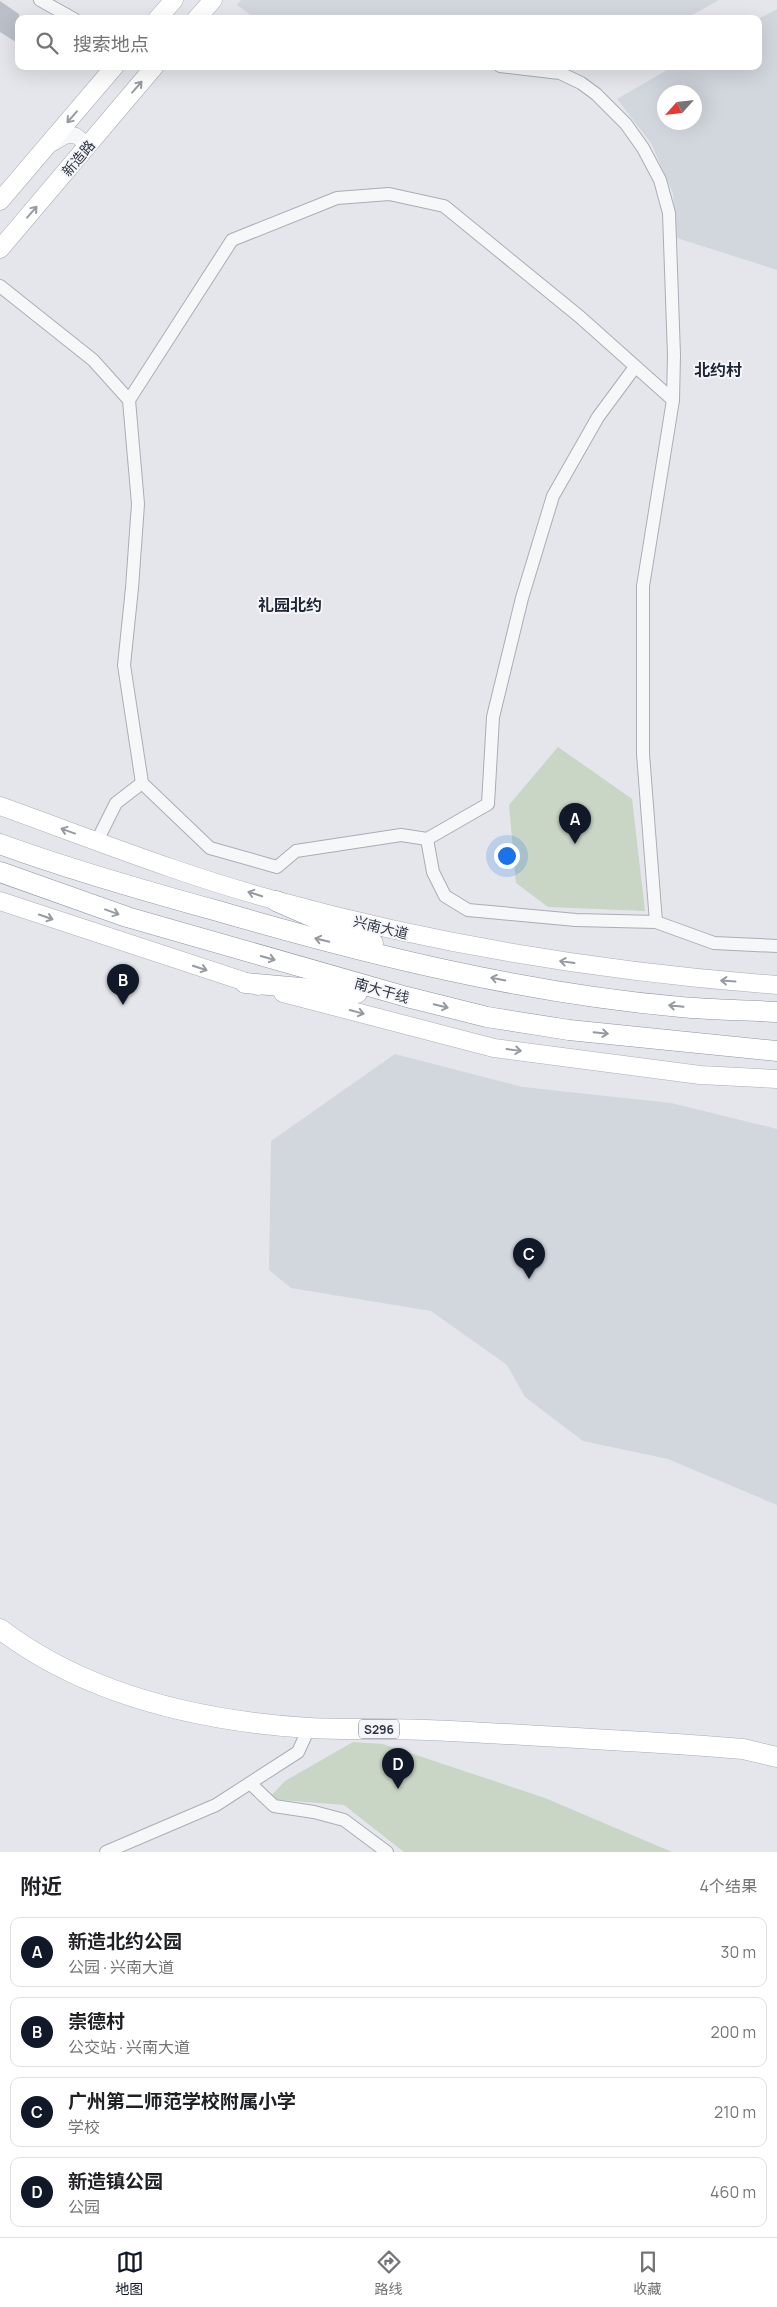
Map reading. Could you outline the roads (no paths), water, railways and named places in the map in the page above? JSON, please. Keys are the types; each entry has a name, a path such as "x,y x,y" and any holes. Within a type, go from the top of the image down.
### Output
{"main road":[{"path":"161,15 174,0"},
{"path":"200,15 213,0"},
{"path":"0,201 112,70"},
{"name":"新造路","path":"0,248 152,70"},
{"name":"兴南大道","path":"0,806 97,841 276,901 416,936 530,957 694,979 777,985"},
{"path":"0,844 154,893 293,933 428,966 569,993 681,1007 777,1012"},
{"name":"南大干线","path":"0,872 127,917 407,998 487,1017 569,1030 777,1051"},
{"path":"0,901 245,983 494,1048 700,1075 777,1079"},
{"path":"276,901 428,966"},
{"path":"245,983 407,998"},
{"name":"S296","path":"0,1629 58,1666 83,1678 137,1698 183,1711 227,1719 309,1728 424,1730 630,1741 743,1750 777,1757"}],"street":[{"path":"40,0 67,15"},
{"path":"530,70 560,74 581,83 626,124 656,170 669,213 674,355 673,400 643,586 643,754 656,922"},
{"path":"47,146 66,136 75,135 84,142 83,152"},
{"path":"129,400 232,240 337,198 390,194 444,206 580,317 673,400"},
{"path":"0,286 93,360 129,400 138,504 124,665 142,783 210,848 277,867 296,851 401,834 427,839 488,804 493,717 522,598 553,496 598,417 635,367"},
{"path":"97,841 116,803 142,783"},
{"path":"427,839 434,872 445,896 468,910 576,920 656,922 714,943 777,946"},
{"path":"106,1852 216,1805 251,1784 298,1752 309,1728"},
{"path":"251,1784 274,1806 314,1812 344,1820 387,1852"}],"place":[{"name":"新造北约公园","path":"575,844"},
{"name":"崇德村","path":"123,1005"},
{"name":"广州第二师范学校附属小学","path":"529,1279"},
{"name":"新造镇公园","path":"398,1789"}],"district":[{"name":"北约村","path":"718,370"},
{"name":"礼园北约","path":"290,605"}]}
